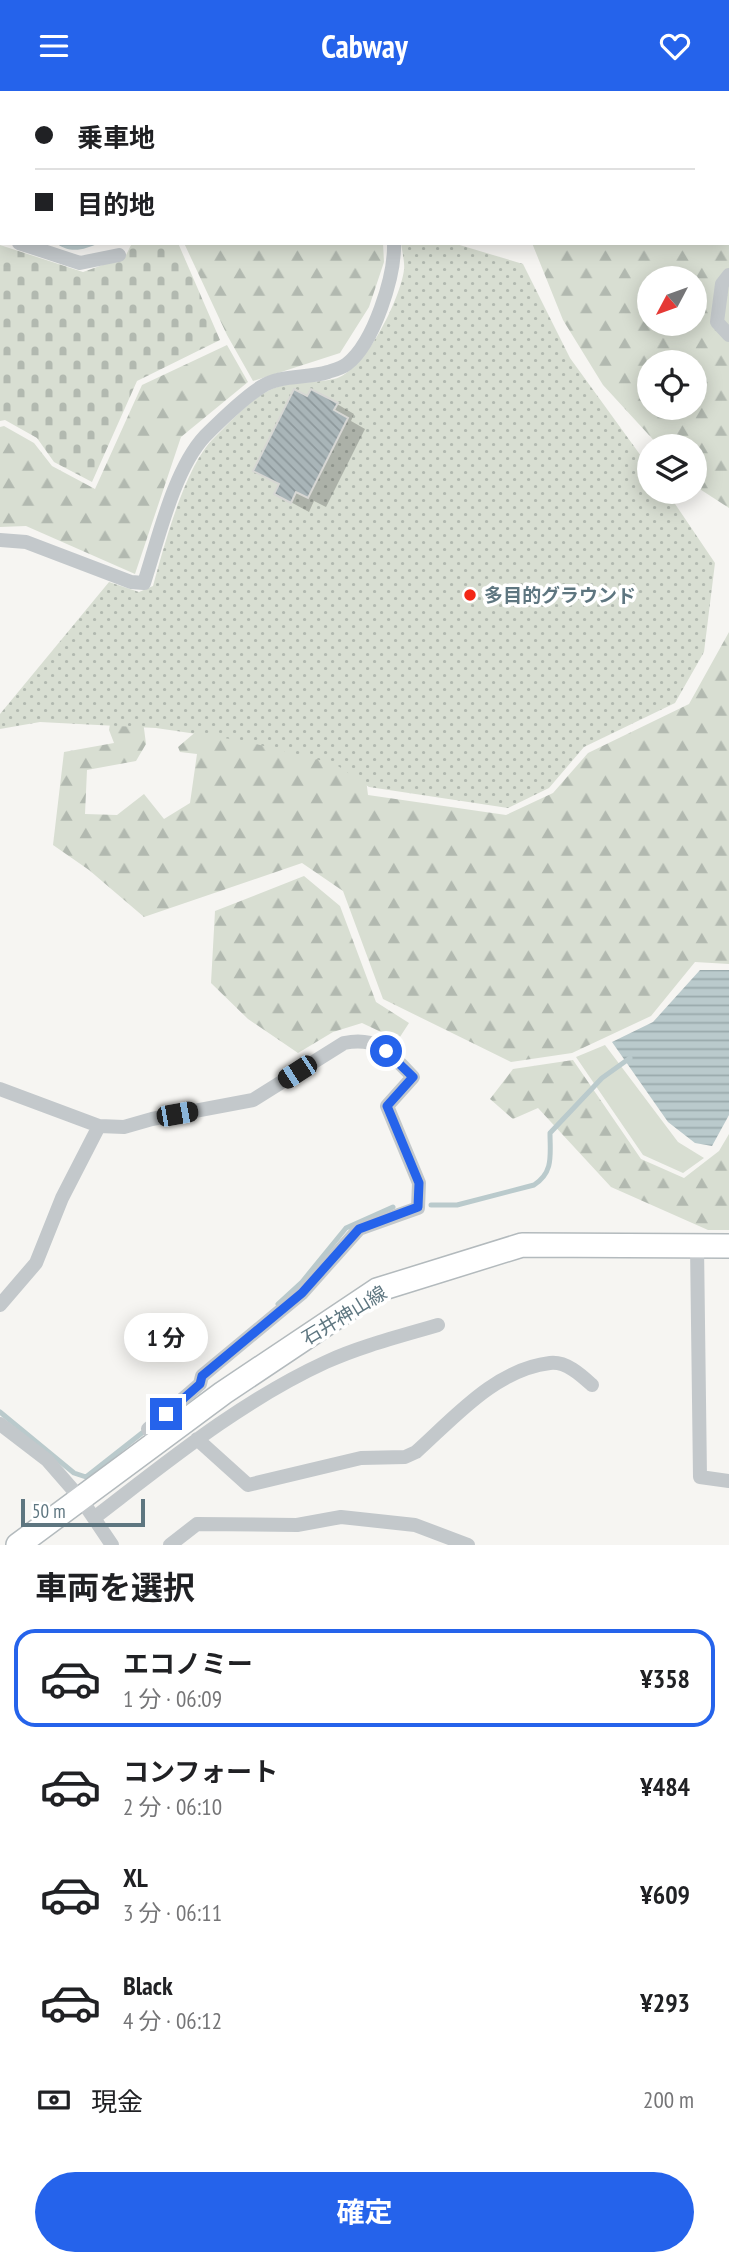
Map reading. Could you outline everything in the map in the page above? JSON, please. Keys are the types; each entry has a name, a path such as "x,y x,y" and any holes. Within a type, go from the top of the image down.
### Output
{"main road":[{"name":"石井神山線","path":"18,1545 87,1508 158,1441 223,1393 377,1290 522,1245 729,1246"}],"street":[{"path":"25,245 80,263 119,255"},
{"path":"0,540 26,541 131,582 144,583 186,466 203,438 261,387 278,379 324,373 346,365 357,354 386,298 394,270 394,245"},
{"path":"729,275 722,284 717,321 729,335"},
{"path":"0,1089 99,1126 124,1128 152,1119 253,1100 344,1043 361,1039 374,1041 413,1077 387,1106 419,1183 418,1207 359,1229 302,1293 202,1376 200,1384 148,1429 158,1441"},
{"path":"0,1305 36,1263 62,1198 99,1126"},
{"path":"697,1245 699,1477 729,1481"},
{"path":"87,1508 326,1362 438,1325"},
{"path":"197,1439 248,1485 361,1458 405,1457 416,1452 496,1382 551,1363 575,1370 592,1385"},
{"path":"0,1424 47,1460 87,1508 112,1545"},
{"path":"170,1545 197,1524 297,1525 341,1517 415,1525 468,1545"}],"green space":[{"path":"0,245 83,272 125,257 131,245 179,245 220,340 137,381 92,482 54,462 37,438 5,420 0,421"},
{"path":"185,245 383,245 384,262 369,307 340,353 253,381 227,335"},
{"path":"401,245 460,245 523,264 570,358 637,450 637,504 675,504 715,563 704,652 675,703 584,747 549,788 508,808 369,787 335,764 244,741 156,728 40,722 0,729 0,714 109,582 139,592 153,586 169,529 185,487 194,467 214,438 259,396 274,388 326,381 346,373 369,349 379,333 396,298 404,270"},
{"path":"533,245 729,245 729,508 707,494 707,434 648,434 603,385 563,320"},
{"path":"227,345 248,382 181,437 135,574 26,526 0,527 0,427 4,426 34,443 52,466 95,489 142,385"},
{"path":"729,632 729,964 695,962 651,1016 572,1053 511,1062 383,999 343,891 302,863 144,917 89,870 53,845 64,752 114,743 109,730 112,712 142,713 146,744 136,761 87,770 85,814 117,815 144,794 164,819 190,803 197,754 180,752 178,747 212,718 362,746 368,795 506,815 553,793 588,753 689,704"},
{"path":"304,876 340,906 376,1002 409,1023 398,1040 362,1023 333,1032 298,1053 248,1019 211,983 215,911"},
{"path":"605,1045 678,1142 704,1158 683,1173 643,1155 576,1057"},
{"path":"573,1060 641,1159 684,1178 719,1151 729,1134 729,1230 708,1230 611,1187 538,1108 513,1119 490,1099 513,1069"}],"shaded area":[{"path":"59,245 95,245 77,250"},
{"path":"700,970 729,970 729,1115 712,1146 695,1143 668,1122 612,1042 653,1022"}],"building":[{"path":"294,389 307,396 311,389 338,403 334,410 348,418 308,498 296,492 291,503 274,494 279,484 253,471"}],"waterway":[{"path":"431,1205 457,1205 534,1185 548,1169 550,1133 602,1078 630,1058"},
{"path":"278,1304 302,1282 346,1228 393,1207"},
{"path":"0,1412 74,1473 86,1477 142,1433"}],"place":[{"name":"多目的グラウンド","path":"470,595"}],"route":[{"path":"166,1414 200,1384 202,1376 302,1293 359,1229 418,1207 419,1183 387,1106 413,1077 386,1051"}]}
